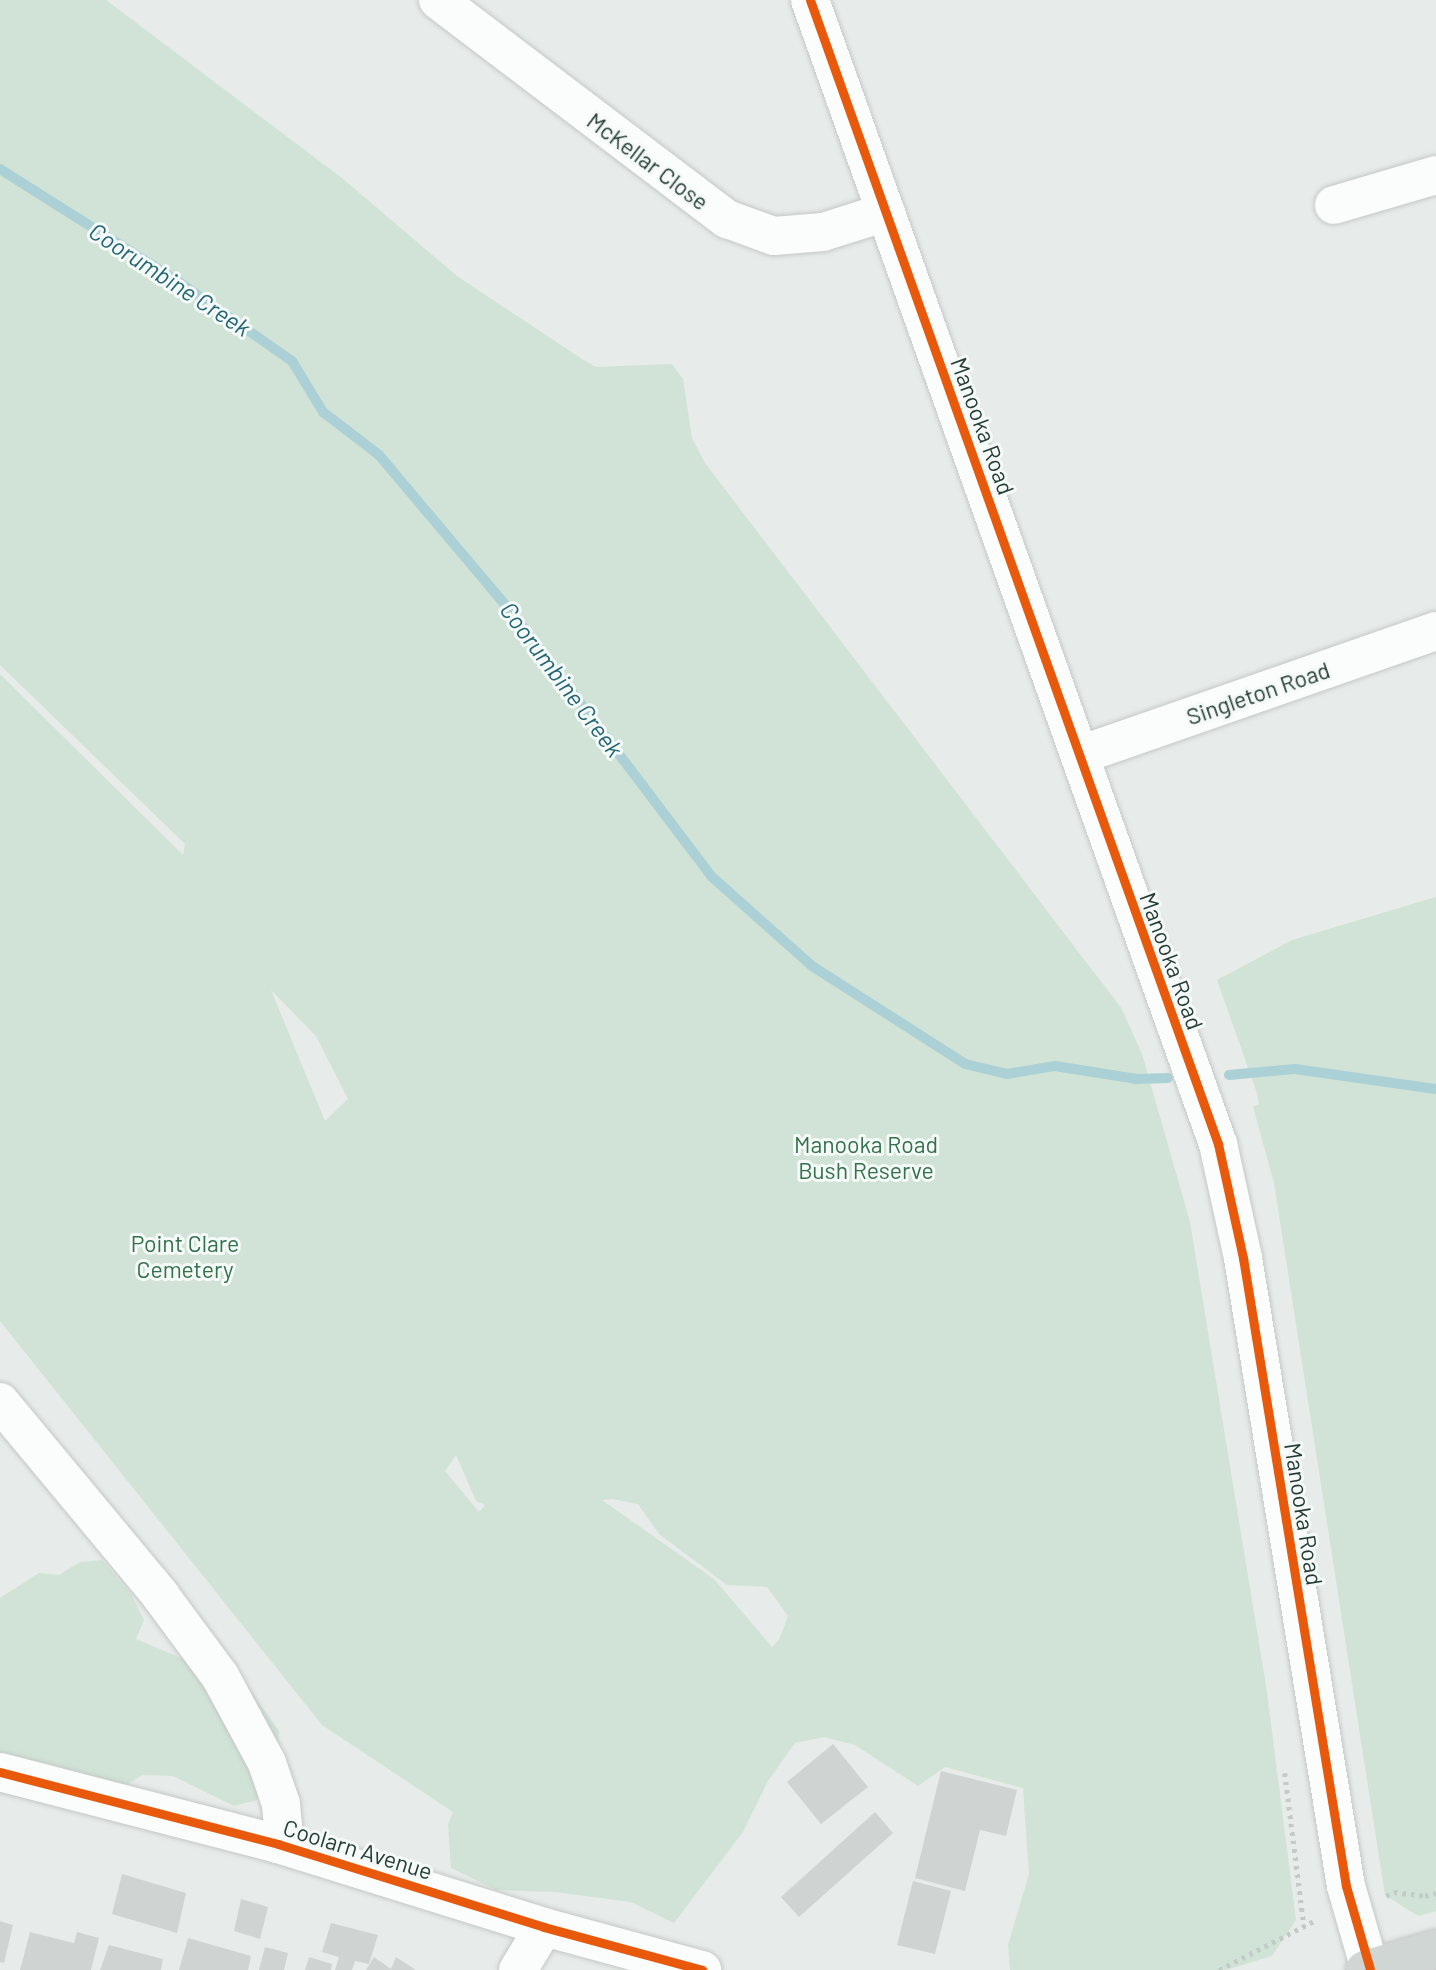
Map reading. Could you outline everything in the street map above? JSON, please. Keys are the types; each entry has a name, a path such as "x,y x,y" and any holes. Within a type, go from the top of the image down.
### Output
{"main road":[{"path":"1367,1969 1436,1950"}],"street":[{"name":"McKellar Close","path":"438,0 727,219 774,236 823,232 886,212"},
{"name":"Manooka Road","path":"810,0 1218,1144 1243,1258 1346,1886 1367,1969"},
{"path":"1334,205 1436,175"},
{"name":"Singleton Road","path":"1080,755 1436,631"},
{"path":"0,1402 160,1595 220,1676 246,1717 274,1783 283,1826 278,1844"},
{"name":"Coolarn Avenue","path":"0,1772 278,1844 544,1927 702,1970"},
{"path":"518,1970 544,1927"}],"path":[{"path":"1284,1773 1304,1926"},
{"path":"1381,1899 1394,1892 1425,1896 1436,1893"},
{"path":"1219,1970 1315,1920"}],"green space":[{"name":"Manooka Road Bush Reserve","path":"0,0 106,0 342,178 457,276 582,359 596,367 672,364 683,379 692,438 705,463 1122,1009 1142,1054 1190,1222 1267,1692 1296,1920 1272,1956 1226,1970 1010,1970 1008,1945 1029,1874 1023,1788 945,1767 918,1786 855,1745 824,1737 795,1743 768,1781 743,1832 674,1923 631,1902 555,1892 496,1890 451,1868 448,1824 453,1812 322,1725 0,1321 0,674 183,855 185,844 0,665","holes":["271,990 316,1036 348,1099 325,1121","456,1455 476,1501 485,1505 479,1512 445,1471","602,1500 638,1504 659,1534 727,1585 767,1587 788,1616 779,1640 772,1647 714,1579"]},
{"path":"1436,897 1436,1911 1418,1916 1385,1895 1274,1183 1253,1107 1259,1104 1257,1093 1217,980 1292,940"},
{"path":"102,1560 131,1594 144,1620 136,1639 247,1686 279,1731 278,1757 269,1785 257,1800 234,1806 173,1776 142,1775 115,1793 90,1790 61,1767 0,1753 0,1598 39,1573 59,1575 80,1562"}],"building":[{"path":"833,1744 868,1787 821,1824 787,1782"},
{"path":"941,1771 1017,1790 1006,1836 980,1830 965,1891 915,1878"},
{"path":"875,1812 893,1833 799,1917 781,1897"},
{"path":"122,1874 186,1893 177,1933 112,1914"},
{"path":"913,1881 951,1891 935,1954 897,1945"},
{"path":"241,1899 268,1907 260,1939 234,1931"},
{"path":"0,1921 13,1925 4,1963 0,1962"},
{"path":"331,1923 378,1935 369,1964 355,1961 352,1970 335,1970 339,1957 322,1952"},
{"path":"30,1932 74,1943 77,1932 99,1938 91,1970 20,1970"},
{"path":"188,1938 251,1956 248,1970 179,1970"},
{"path":"109,1945 163,1959 161,1970 100,1970"},
{"path":"265,1947 288,1953 284,1970 259,1970"},
{"path":"309,1957 332,1964 331,1970 305,1970"},
{"path":"374,1957 391,1969 396,1957 416,1970 366,1970"}],"waterway":[{"name":"Coorumbine Creek","path":"0,169 179,282 292,361 323,412 379,455 513,614 711,876 812,966 965,1064 1007,1074 1055,1066 1137,1079 1168,1078"},
{"name":"Coorumbine Creek","path":"1229,1075 1295,1069 1436,1089"}],"cycle path":[{"path":"810,0 1218,1144 1243,1258 1346,1886 1370,1969"},
{"path":"0,1772 278,1844 544,1927 702,1970"}],"park label":[{"name":"Point Clare Cemetery","path":"185,1256"}]}
